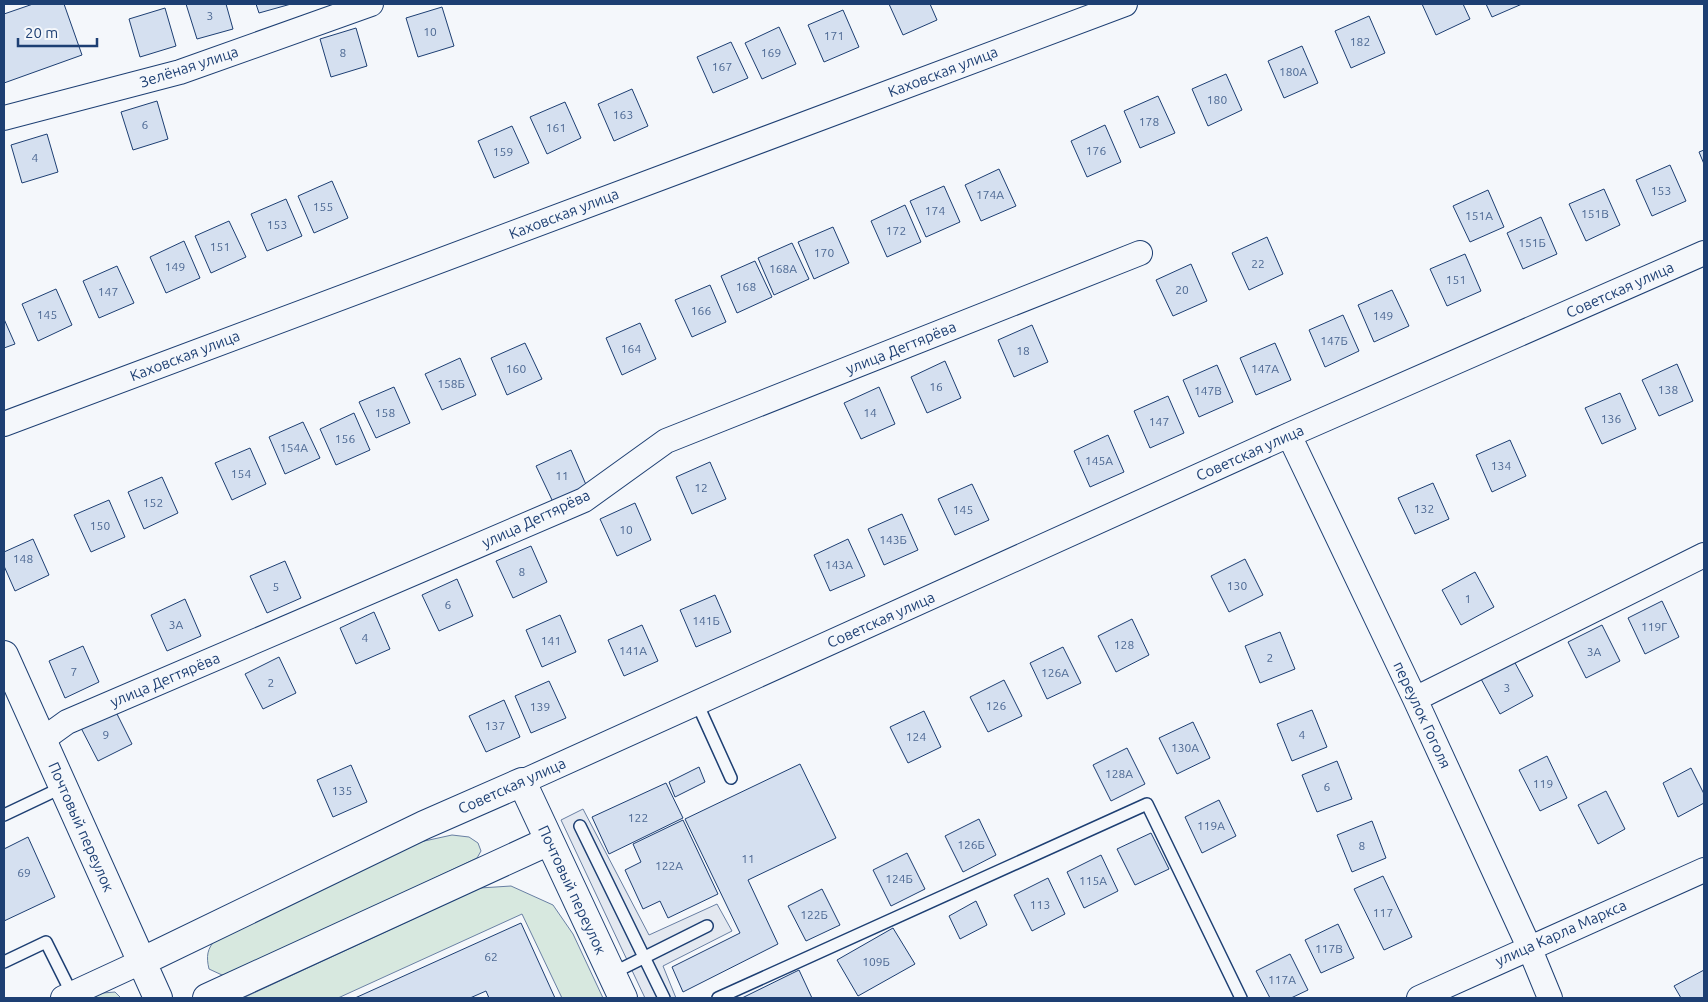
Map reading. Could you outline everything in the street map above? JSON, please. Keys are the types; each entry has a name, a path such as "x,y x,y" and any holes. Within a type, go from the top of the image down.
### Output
{"main road":[{"name":"Почтовый переулок","path":"4,655 158,998"},
{"name":"Почтовый переулок","path":"522,782 617,986"},
{"name":"Советская улица","path":"141,962 424,825 522,782"},
{"path":"207,998 548,841"}],"street":[{"name":"Зелёная улица","path":"4,118 180,72 371,4"},
{"name":"Каховская улица","path":"4,424 1124,4"},
{"name":"улица Дегтярёва","path":"42,740 67,722 584,500 666,441 1140,253"},
{"name":"Советская улица","path":"522,782 1289,435 1704,253"},
{"name":"переулок Гоголя","path":"1289,435 1415,699 1529,947 1550,998"},
{"path":"1415,699 1704,554"},
{"name":"улица Карла Маркса","path":"1419,998 1704,870"},
{"name":"Советская улица","path":"67,996 141,962"}],"lane":[{"path":"697,703 731,778"},
{"path":"4,815 63,787"},
{"path":"718,998 1147,804 1241,998"},
{"path":"580,826 664,998"},
{"path":"617,986 644,958 706,926"},
{"path":"4,962 46,942 67,996"}],"shaded area":[{"path":"583,809 649,935 717,904 732,931 663,966 676,998 645,998 561,820"},
{"path":"452,835 469,837 478,843 481,851 477,858 234,973 222,975 209,969 208,953 216,939 406,845"},
{"path":"511,886 553,905 573,934 603,998 562,998 522,914 338,998 243,998 480,888"},
{"path":"115,992 121,998 91,998 103,993"}],"building":[{"path":"33,4 64,4 82,55 4,83 4,14"},
{"path":"186,4 226,4 233,29 197,39"},
{"path":"256,4 291,4 259,13"},
{"path":"889,4 930,4 937,20 903,35"},
{"path":"1422,4 1463,4 1470,19 1436,35"},
{"path":"1486,4 1522,4 1492,17"},
{"path":"442,7 454,46 418,57 406,18"},
{"path":"165,8 176,46 140,57 129,19"},
{"path":"843,10 859,47 824,62 808,25"},
{"path":"1369,16 1385,53 1351,68 1335,31"},
{"path":"779,27 796,64 762,79 745,43"},
{"path":"356,28 367,66 331,77 320,39"},
{"path":"731,42 748,78 713,93 697,57"},
{"path":"1302,46 1318,83 1284,98 1268,61"},
{"path":"1226,74 1242,110 1208,126 1192,89"},
{"path":"632,89 648,126 614,141 598,104"},
{"path":"1158,96 1175,133 1140,148 1124,111"},
{"path":"157,101 168,139 133,150 121,112"},
{"path":"565,102 581,138 547,154 530,117"},
{"path":"1105,125 1121,162 1087,177 1071,141"},
{"path":"512,126 529,163 494,178 478,141"},
{"path":"47,134 58,172 22,183 11,145"},
{"path":"1704,150 1704,164 1699,152"},
{"path":"1670,165 1686,201 1652,216 1636,180"},
{"path":"999,169 1016,206 981,221 965,185"},
{"path":"332,181 348,218 314,233 298,196"},
{"path":"944,186 960,222 926,237 910,201"},
{"path":"1604,189 1620,225 1586,241 1569,204"},
{"path":"1488,190 1504,227 1470,242 1453,206"},
{"path":"286,199 302,236 267,251 251,214"},
{"path":"905,205 921,242 887,257 871,221"},
{"path":"1541,217 1557,254 1523,269 1507,233"},
{"path":"229,221 246,257 211,273 195,236"},
{"path":"833,227 849,263 814,279 798,242"},
{"path":"1267,237 1283,274 1249,290 1232,253"},
{"path":"184,241 200,278 166,293 150,257"},
{"path":"792,243 809,279 774,295 758,258"},
{"path":"1465,254 1481,291 1447,306 1430,269"},
{"path":"755,261 772,297 737,313 721,276"},
{"path":"1191,264 1207,301 1173,316 1156,280"},
{"path":"117,266 134,303 99,318 83,281"},
{"path":"710,285 726,322 692,337 675,300"},
{"path":"56,289 72,325 38,341 22,304"},
{"path":"1392,290 1409,326 1374,342 1358,305"},
{"path":"1343,315 1359,351 1325,367 1309,330"},
{"path":"4,319 15,344 4,348"},
{"path":"640,323 656,359 622,375 606,338"},
{"path":"1032,325 1048,362 1014,377 998,340"},
{"path":"525,343 542,379 507,395 491,358"},
{"path":"1275,343 1291,380 1256,395 1240,358"},
{"path":"460,358 476,395 442,410 425,374"},
{"path":"945,361 961,398 927,413 911,377"},
{"path":"1677,364 1693,401 1659,416 1642,380"},
{"path":"1217,365 1233,402 1199,417 1183,380"},
{"path":"394,387 410,423 376,438 359,402"},
{"path":"879,387 895,424 861,439 844,403"},
{"path":"1620,393 1636,429 1602,444 1585,408"},
{"path":"1168,396 1184,433 1150,448 1134,411"},
{"path":"354,413 370,450 336,465 320,429"},
{"path":"303,422 320,458 285,474 269,437"},
{"path":"1108,435 1124,472 1090,487 1074,451"},
{"path":"1510,440 1526,476 1492,492 1476,455"},
{"path":"250,448 266,484 232,500 215,463"},
{"path":"571,450 587,487 553,502 536,466"},
{"path":"710,462 726,499 692,514 676,477"},
{"path":"162,477 178,513 144,529 128,492"},
{"path":"1433,483 1449,519 1415,534 1398,498"},
{"path":"972,484 989,520 955,535 938,499"},
{"path":"109,500 125,537 91,552 74,515"},
{"path":"635,503 651,540 617,556 600,519"},
{"path":"902,514 918,550 884,565 868,529"},
{"path":"33,539 49,575 15,591 4,566 4,552"},
{"path":"848,539 865,576 830,591 814,555"},
{"path":"531,546 547,582 513,598 496,561"},
{"path":"1245,559 1263,595 1229,612 1211,576"},
{"path":"285,561 301,598 267,613 250,576"},
{"path":"1475,572 1494,607 1461,625 1442,590"},
{"path":"457,579 473,616 439,631 422,595"},
{"path":"715,595 731,632 696,647 680,610"},
{"path":"185,599 201,636 167,651 151,615"},
{"path":"1662,601 1679,637 1645,654 1628,618"},
{"path":"374,612 390,649 356,664 340,628"},
{"path":"560,615 576,652 542,667 526,630"},
{"path":"1132,619 1149,655 1116,672 1098,636"},
{"path":"642,625 658,661 624,676 608,640"},
{"path":"1602,625 1620,661 1586,678 1568,642"},
{"path":"1280,632 1295,669 1260,683 1245,646"},
{"path":"83,646 99,682 65,698 49,661"},
{"path":"1063,647 1081,683 1047,699 1030,663"},
{"path":"279,657 296,693 263,709 245,674"},
{"path":"1514,661 1533,696 1500,714 1481,679"},
{"path":"1004,680 1022,716 988,732 970,697"},
{"path":"549,681 566,718 531,733 515,696"},
{"path":"504,700 520,737 486,752 469,716"},
{"path":"114,708 132,744 98,761 80,726"},
{"path":"1312,710 1327,747 1292,761 1277,724"},
{"path":"924,711 941,747 908,763 890,727"},
{"path":"1193,722 1210,758 1177,774 1159,738"},
{"path":"1127,748 1145,784 1111,801 1093,765"},
{"path":"1547,756 1567,798 1540,811 1519,770"},
{"path":"1337,761 1352,799 1317,812 1302,775"},
{"path":"800,764 836,838 748,880 778,944 683,992 672,967 740,933 685,819"},
{"path":"351,765 367,802 333,817 317,780"},
{"path":"699,767 705,782 675,797 669,782"},
{"path":"1691,768 1704,794 1704,803 1678,817 1663,783"},
{"path":"666,783 683,818 609,854 592,817"},
{"path":"1606,791 1625,829 1598,844 1578,805"},
{"path":"1219,800 1236,836 1202,853 1185,817"},
{"path":"979,819 996,855 963,872 945,836"},
{"path":"683,820 718,894 668,918 660,901 643,909 625,870 641,862 633,844"},
{"path":"1372,821 1386,858 1352,872 1337,835"},
{"path":"1151,833 1169,869 1135,885 1117,849"},
{"path":"28,837 55,897 4,921 4,849"},
{"path":"907,853 925,889 891,906 873,870"},
{"path":"1101,855 1118,891 1084,908 1067,872"},
{"path":"1383,876 1412,937 1384,950 1354,889"},
{"path":"1048,878 1065,914 1032,931 1014,895"},
{"path":"822,889 840,925 806,941 788,906"},
{"path":"976,901 987,925 960,939 949,916"},
{"path":"521,923 555,998 489,998 486,991 470,998 355,998"},
{"path":"1338,924 1354,958 1321,973 1305,940"},
{"path":"893,928 915,964 858,996 837,960"},
{"path":"1290,954 1308,990 1291,998 1270,998 1256,971"},
{"path":"799,970 812,998 742,998"},
{"path":"1704,970 1704,998 1681,998 1674,986"}]}
